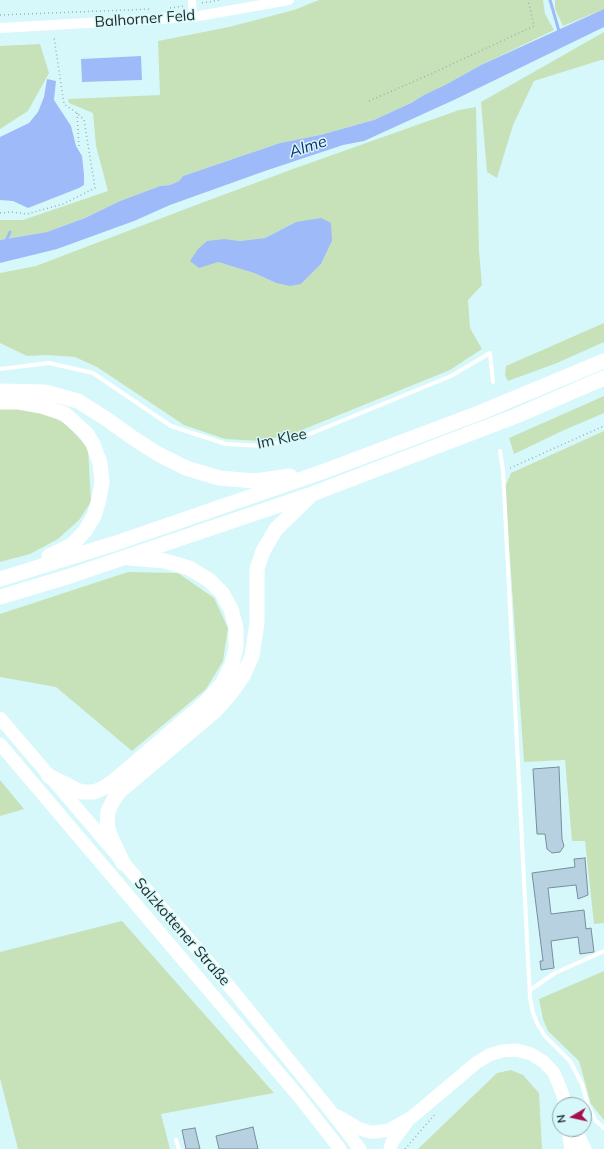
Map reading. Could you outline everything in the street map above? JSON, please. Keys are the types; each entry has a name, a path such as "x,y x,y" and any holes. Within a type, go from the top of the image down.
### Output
{"highway":[{"path":"6,577 116,543 322,472 479,413 604,361"},
{"path":"0,597 67,577 312,494 516,416 604,378"},
{"path":"0,391 45,392 78,401 158,454 186,468 219,478 255,481 322,472"},
{"path":"0,402 19,402 41,406 65,414 86,433 93,444 100,463 102,482 99,500 94,516 85,531 72,545 6,577"},
{"path":"123,863 107,825 108,812 114,799 120,791 215,711 231,693 243,676 252,656 254,643 257,623 257,569 262,551 276,529 312,494"},
{"path":"49,776 81,792 94,792 103,788 114,781 206,702 222,684 232,664 236,648 236,628 231,609 222,593 209,580 189,568 165,561 122,558"},
{"name":"Salzkottener Straße","path":"0,718 234,992 360,1149"},
{"name":"Salzkottener Straße","path":"0,744 295,1092 340,1149"},
{"path":"329,1109 360,1129 370,1132 389,1130 412,1117 476,1063 489,1055 502,1051 517,1050 531,1054 544,1062 554,1073 561,1090 561,1097"},
{"path":"390,1149 392,1142 412,1117"},
{"path":"568,1137 571,1149"},
{"path":"578,1137 585,1149"}],"street":[{"name":"Balhorner Feld","path":"0,28 193,17 289,0"},
{"path":"192,3 193,17"}],"lane":[{"name":"Im Klee","path":"0,369 49,363 93,373 171,426 226,444 262,446 300,438 451,376 490,353 493,382"},
{"path":"500,451 503,471 530,990 533,1013 545,1036 570,1061 582,1084 588,1106 596,1121 604,1128"},
{"path":"530,990 556,973 604,951"},
{"path":"176,1140 179,1149"}],"path":[{"path":"166,8 220,0"},
{"path":"369,101 534,26 528,0"},
{"path":"0,15 158,8"},
{"path":"0,213 12,212 27,214 63,204 95,188 84,120 64,104 54,37"},
{"path":"77,113 79,148"},
{"path":"503,471 604,426"},
{"path":"405,1149 436,1112"}],"green space":[{"path":"319,0 543,0 545,14 554,30 481,65 411,103 374,120 320,135 280,143 183,176 179,181 170,185 160,186 120,201 85,218 47,232 0,240 0,220 23,220 108,191 96,146 93,113 69,103 68,99 160,95 158,41 229,27 294,10"},
{"path":"555,0 604,0 604,9 563,26 555,9"},
{"path":"604,32 604,60 534,81 513,125 497,178 487,172 481,102"},
{"path":"40,44 49,73 28,111 0,129 0,46"},
{"path":"476,107 479,251 482,285 468,300 470,328 482,349 450,370 297,432 261,441 225,439 184,425 97,367 75,357 46,355 27,356 0,343 0,273 36,266 293,169 459,110","holes":["296,222 332,241 321,264 301,284 276,283 254,273 218,262 225,239 240,241 265,238"]},
{"path":"604,323 604,342 557,363 508,381 505,375 506,366"},
{"path":"604,396 604,413 514,454 509,438"},
{"path":"0,408 28,409 48,414 67,425 88,448 91,502 79,520 58,539 30,554 0,562"},
{"path":"604,431 604,923 594,924 585,841 572,841 565,760 524,762 505,487 511,473"},
{"path":"128,572 178,573 214,598 228,628 223,661 206,689 132,751 56,687 0,677 0,614"},
{"path":"0,780 24,809 0,816"},
{"path":"122,921 274,1093 161,1114 170,1149 18,1149 0,1078 0,952"},
{"path":"604,971 604,1120 592,1105 592,1097 589,1097 579,1061 548,1031 543,1019 539,999"},
{"path":"511,1070 523,1075 539,1093 542,1149 418,1149 497,1073"}],"water":[{"name":"Alme","path":"604,9 604,27 456,99 364,141 343,145 265,171 170,205 134,221 57,249 0,263 0,240 47,232 85,218 120,201 160,186 170,185 179,181 183,176 280,143 320,135 374,120 411,103 481,65"},
{"path":"141,56 142,80 82,82 81,59"},
{"path":"47,79 56,81 54,100 71,126 76,146 82,156 84,185 28,208 13,201 0,200 0,137 29,123 38,112 44,97"},
{"path":"321,218 331,223 332,241 321,264 301,284 290,286 276,283 254,273 218,262 199,268 190,261 198,249 207,241 225,239 240,241 265,238 296,222"}],"building":[{"path":"559,767 562,839 564,846 560,852 552,853 547,849 545,834 537,834 533,769"},
{"path":"585,858 588,895 578,899 576,885 548,888 551,914 584,910 586,929 591,928 594,952 580,954 578,937 551,941 554,968 541,970 540,961 543,961 532,873 575,867 574,859"},
{"path":"253,1127 258,1149 219,1149 216,1136"},
{"path":"195,1128 200,1149 186,1149 182,1130"}],"waterway":[{"path":"550,0 559,31"},
{"path":"6,241 10,232"}]}
